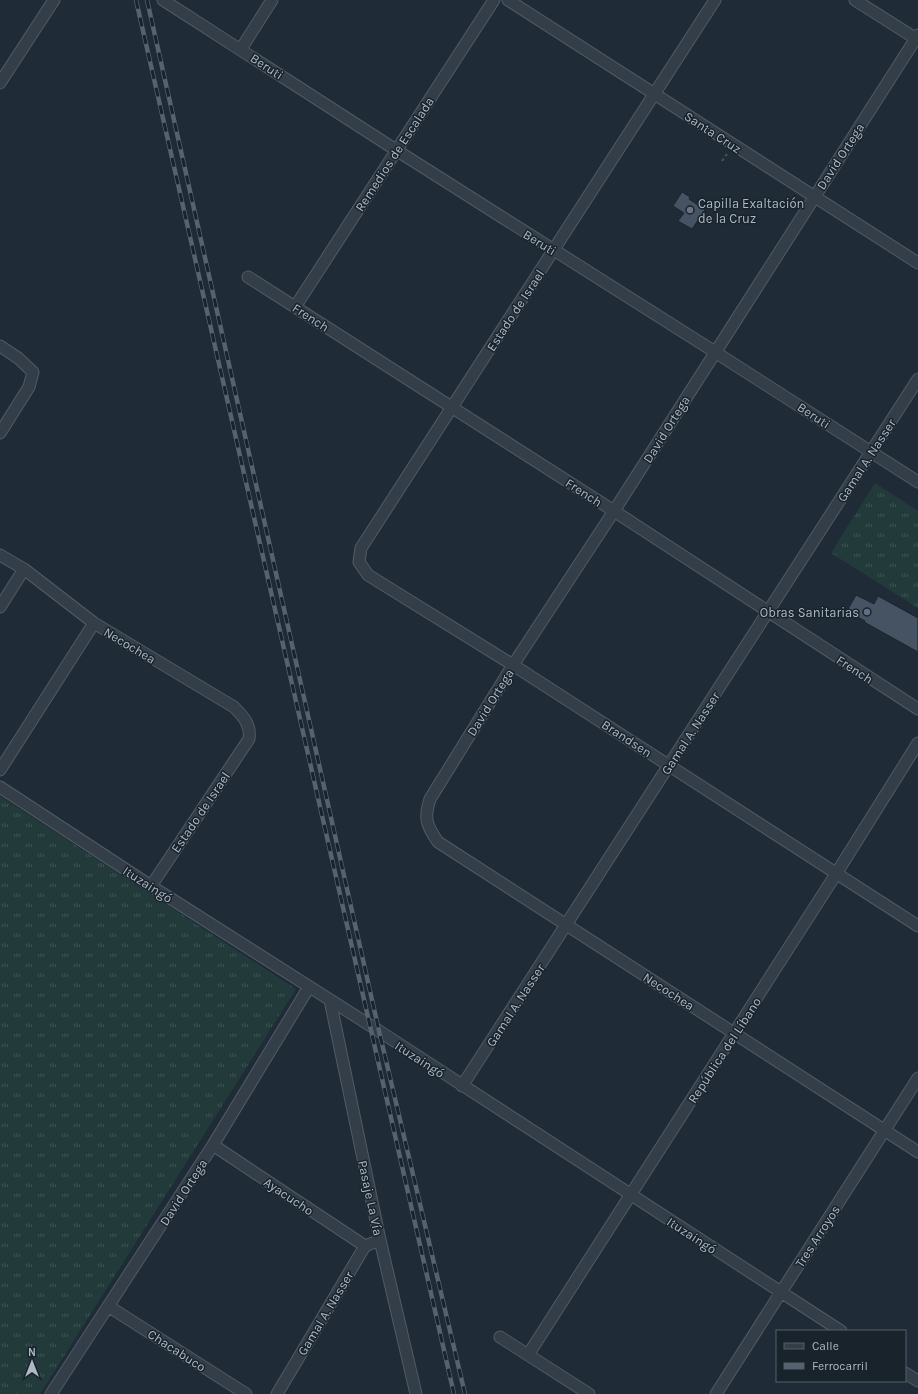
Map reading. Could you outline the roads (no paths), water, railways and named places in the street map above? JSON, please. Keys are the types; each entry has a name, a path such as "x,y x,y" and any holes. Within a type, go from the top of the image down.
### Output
{"street":[{"path":"0,83 54,0"},
{"name":"Beruti","path":"163,0 918,482"},
{"path":"241,49 272,0"},
{"name":"Remedios de Escalada","path":"295,307 494,0"},
{"name":"Santa Cruz","path":"508,0 918,263"},
{"name":"Estado de Israel","path":"359,562 362,548 715,0"},
{"path":"855,0 917,38"},
{"name":"David Ortega","path":"427,824 426,812 430,799 513,665 614,511 814,196 917,38"},
{"name":"French","path":"248,277 614,511 918,709"},
{"path":"0,346 18,358 33,372 29,386 0,433"},
{"name":"Gamal A. Nasser","path":"462,1086 918,379"},
{"name":"Necochea","path":"0,554 24,569 94,623 234,707 247,723 250,731 249,739"},
{"name":"Brandsen","path":"359,562 368,575 513,665 918,926"},
{"path":"0,607 24,569"},
{"path":"0,770 94,623"},
{"name":"Estado de Israel","path":"150,886 249,739"},
{"name":"República del Líbano","path":"528,1355 918,744"},
{"name":"Ituzaingó","path":"0,786 150,886 330,1000 839,1330"},
{"name":"Necochea","path":"427,824 431,833 438,842 918,1152"},
{"name":"David Ortega","path":"51,1394 213,1145 309,987"},
{"name":"Pasaje La Vía","path":"330,1000 380,1240 416,1394"},
{"name":"Tres Arroyos","path":"716,1394 918,1078"},
{"name":"Ayacucho","path":"213,1145 365,1246"},
{"path":"365,1246 380,1240"},
{"name":"Gamal A. Nasser","path":"277,1394 365,1246"},
{"name":"Chacabuco","path":"108,1306 246,1394"},
{"path":"500,1337 589,1394"},
{"path":"906,1374 918,1381"}],"railway":[{"path":"136,0 454,1394"},
{"path":"147,0 379,1031 465,1394"}],"place":[{"name":"Capilla Exaltación de la Cruz","path":"690,210"},
{"name":"Obras Sanitarias","path":"867,612"}]}
